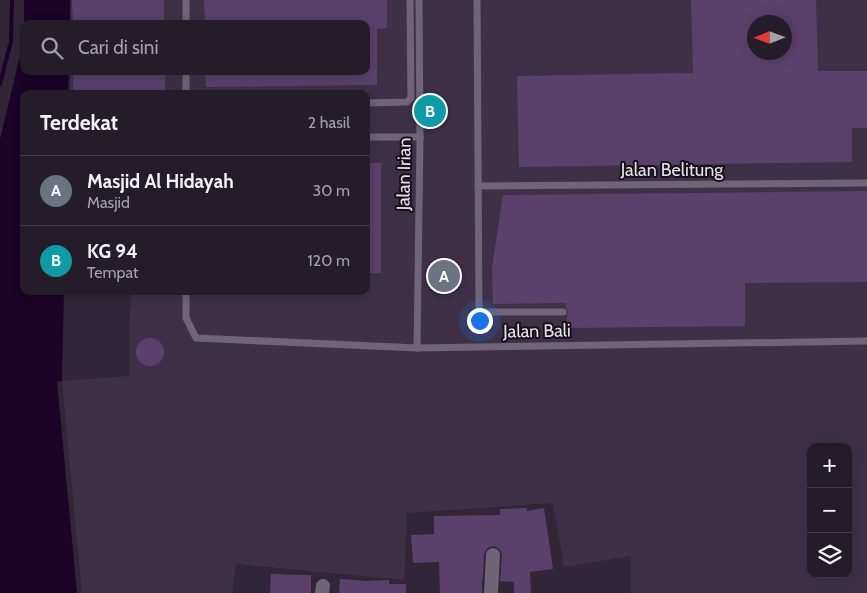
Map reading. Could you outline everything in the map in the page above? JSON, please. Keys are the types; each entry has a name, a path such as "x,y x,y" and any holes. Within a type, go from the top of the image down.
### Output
{"street":[{"path":"491,593 492,555"}],"lane":[{"path":"186,0 186,20"},
{"path":"370,103 406,102 411,98 410,0"},
{"name":"Jalan Irian","path":"417,348 420,0"},
{"path":"477,0 479,312 564,312"},
{"path":"186,75 186,90"},
{"path":"370,137 420,137"},
{"name":"Jalan Belitung","path":"478,186 867,183"},
{"name":"Jalan Bali","path":"186,295 186,318 196,338 417,348 867,342"}],"shaded area":[{"path":"24,0 70,0 70,20 24,20"},
{"path":"71,0 867,0 867,593 631,593 631,556 564,567 553,503 407,513 404,580 236,564 232,593 82,593 62,381 129,376 132,295 370,295 370,90 70,90 70,75 370,75 370,20 71,20"},
{"path":"20,56 20,75 69,75 68,90 20,90 20,295 64,295 62,381 57,382 77,593 0,593 0,139"}],"building":[{"path":"72,0 164,0 164,20 73,20"},
{"path":"204,0 387,0 387,28 377,29 377,85 206,87 205,75 370,75 370,20 205,20"},
{"path":"691,0 816,0 818,71 867,71 867,128 852,128 852,162 519,167 517,76 693,73"},
{"path":"73,75 165,75 165,90 73,90"},
{"path":"426,106 435,106 434,117 426,117"},
{"path":"370,163 381,163 381,273 370,273"},
{"path":"867,191 867,282 745,283 745,326 567,328 568,312 566,303 493,304 492,268 503,195"},
{"path":"430,263 458,264 458,289 429,289"},
{"path":"150,338 160,342 164,352 160,362 150,366 140,362 136,352 140,342"},
{"path":"527,508 527,511 544,508 553,569 530,572 531,593 514,593 514,582 500,581 502,555 501,551 494,546 489,547 484,554 482,593 440,593 439,562 413,563 411,535 434,534 434,516 500,515 500,509"},
{"path":"271,574 311,575 311,593 270,593"},
{"path":"340,579 389,580 389,584 406,584 406,593 339,593"}],"waterway":[{"path":"0,84 11,41 12,0"}],"place":[{"name":"KG 94","path":"430,111"},
{"name":"Masjid Al Hidayah","path":"444,276"}]}
